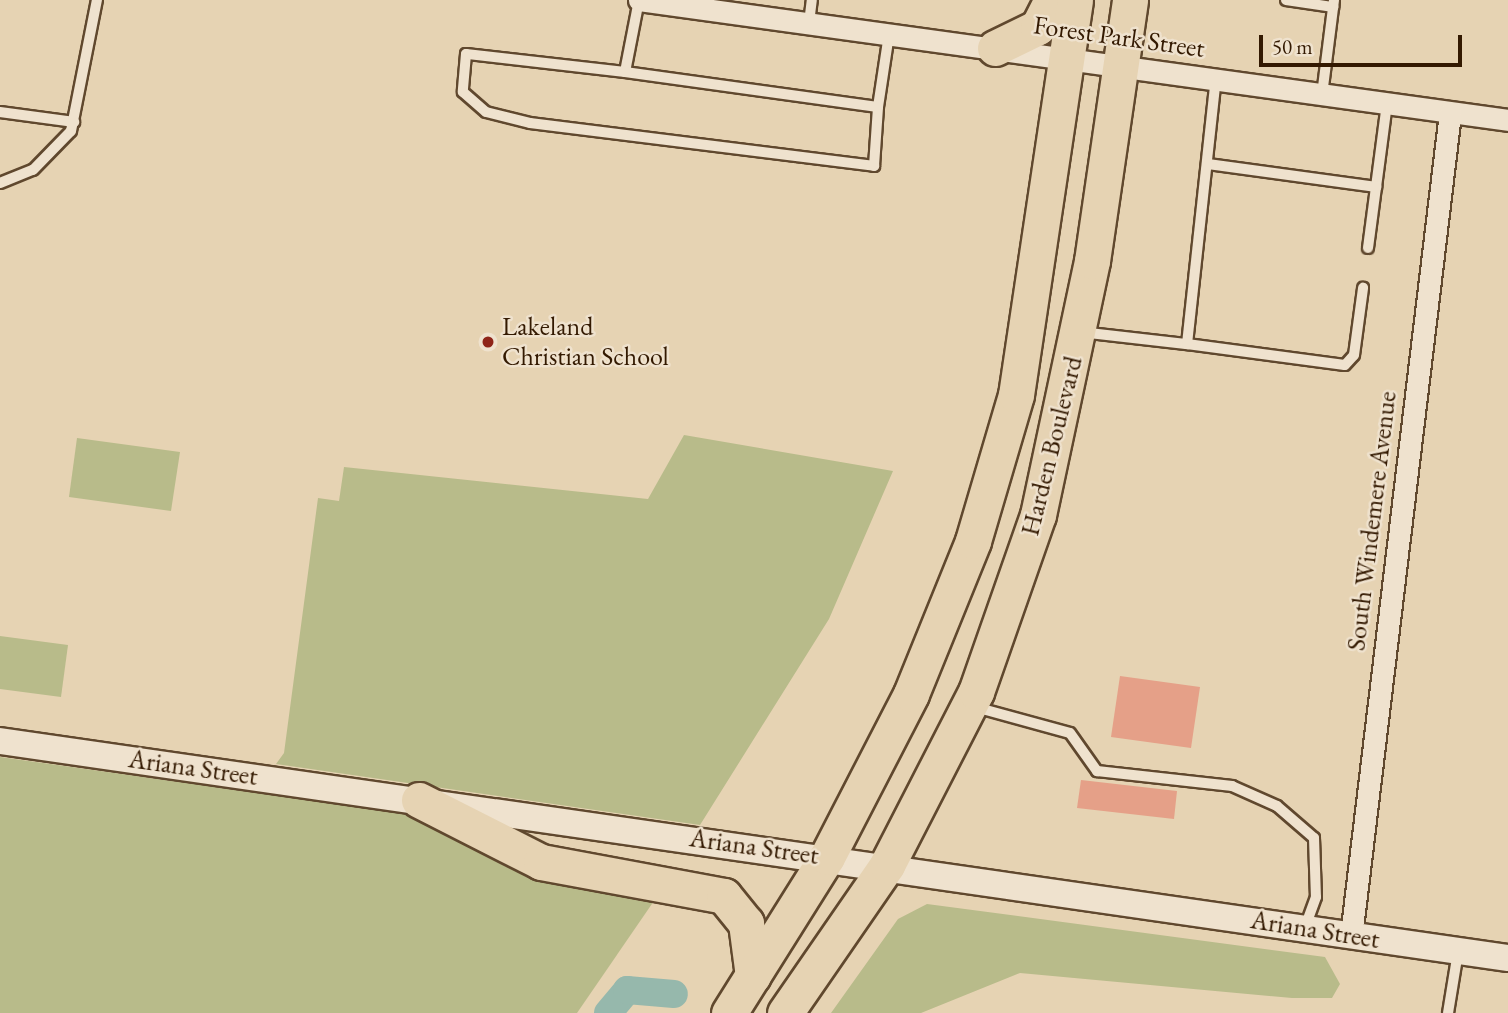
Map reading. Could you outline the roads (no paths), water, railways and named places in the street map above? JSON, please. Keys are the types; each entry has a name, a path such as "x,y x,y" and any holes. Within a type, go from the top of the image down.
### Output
{"main road":[{"path":"995,48 1038,27 1052,0"},
{"name":"Harden Boulevard","path":"730,1013 827,857 911,694 974,541 1016,395 1075,0"},
{"name":"Harden Boulevard","path":"785,1013 887,865 969,706 1038,515 1079,332 1130,0"},
{"path":"419,800 541,862 724,896 746,923 753,975"}],"street":[{"name":"Forest Park Street","path":"639,0 1508,120"},
{"name":"South Windemere Avenue","path":"1351,936 1450,113"},
{"name":"Ariana Street","path":"0,741 887,865 1508,958"}],"lane":[{"path":"0,183 33,170 74,122 97,0"},
{"path":"625,72 639,0"},
{"path":"809,23 812,0"},
{"path":"1286,0 1333,4 1322,94"},
{"path":"878,107 625,72 466,54 463,92 486,112 530,123 874,166 878,107 890,34"},
{"path":"1187,344 1208,164 1205,143 1216,79"},
{"path":"1368,248 1387,104"},
{"path":"0,111 74,122"},
{"path":"1208,164 1376,187"},
{"path":"1079,332 1187,344 1331,366 1345,365 1354,355 1363,288"},
{"path":"969,706 1070,733 1097,771 1232,786 1277,806 1314,838 1315,897 1305,929"},
{"path":"1448,1013 1458,951"}],"waterway":[{"path":"608,1013 627,990 674,994"}],"place":[{"name":"Lakeland Christian School","path":"488,342"}]}
